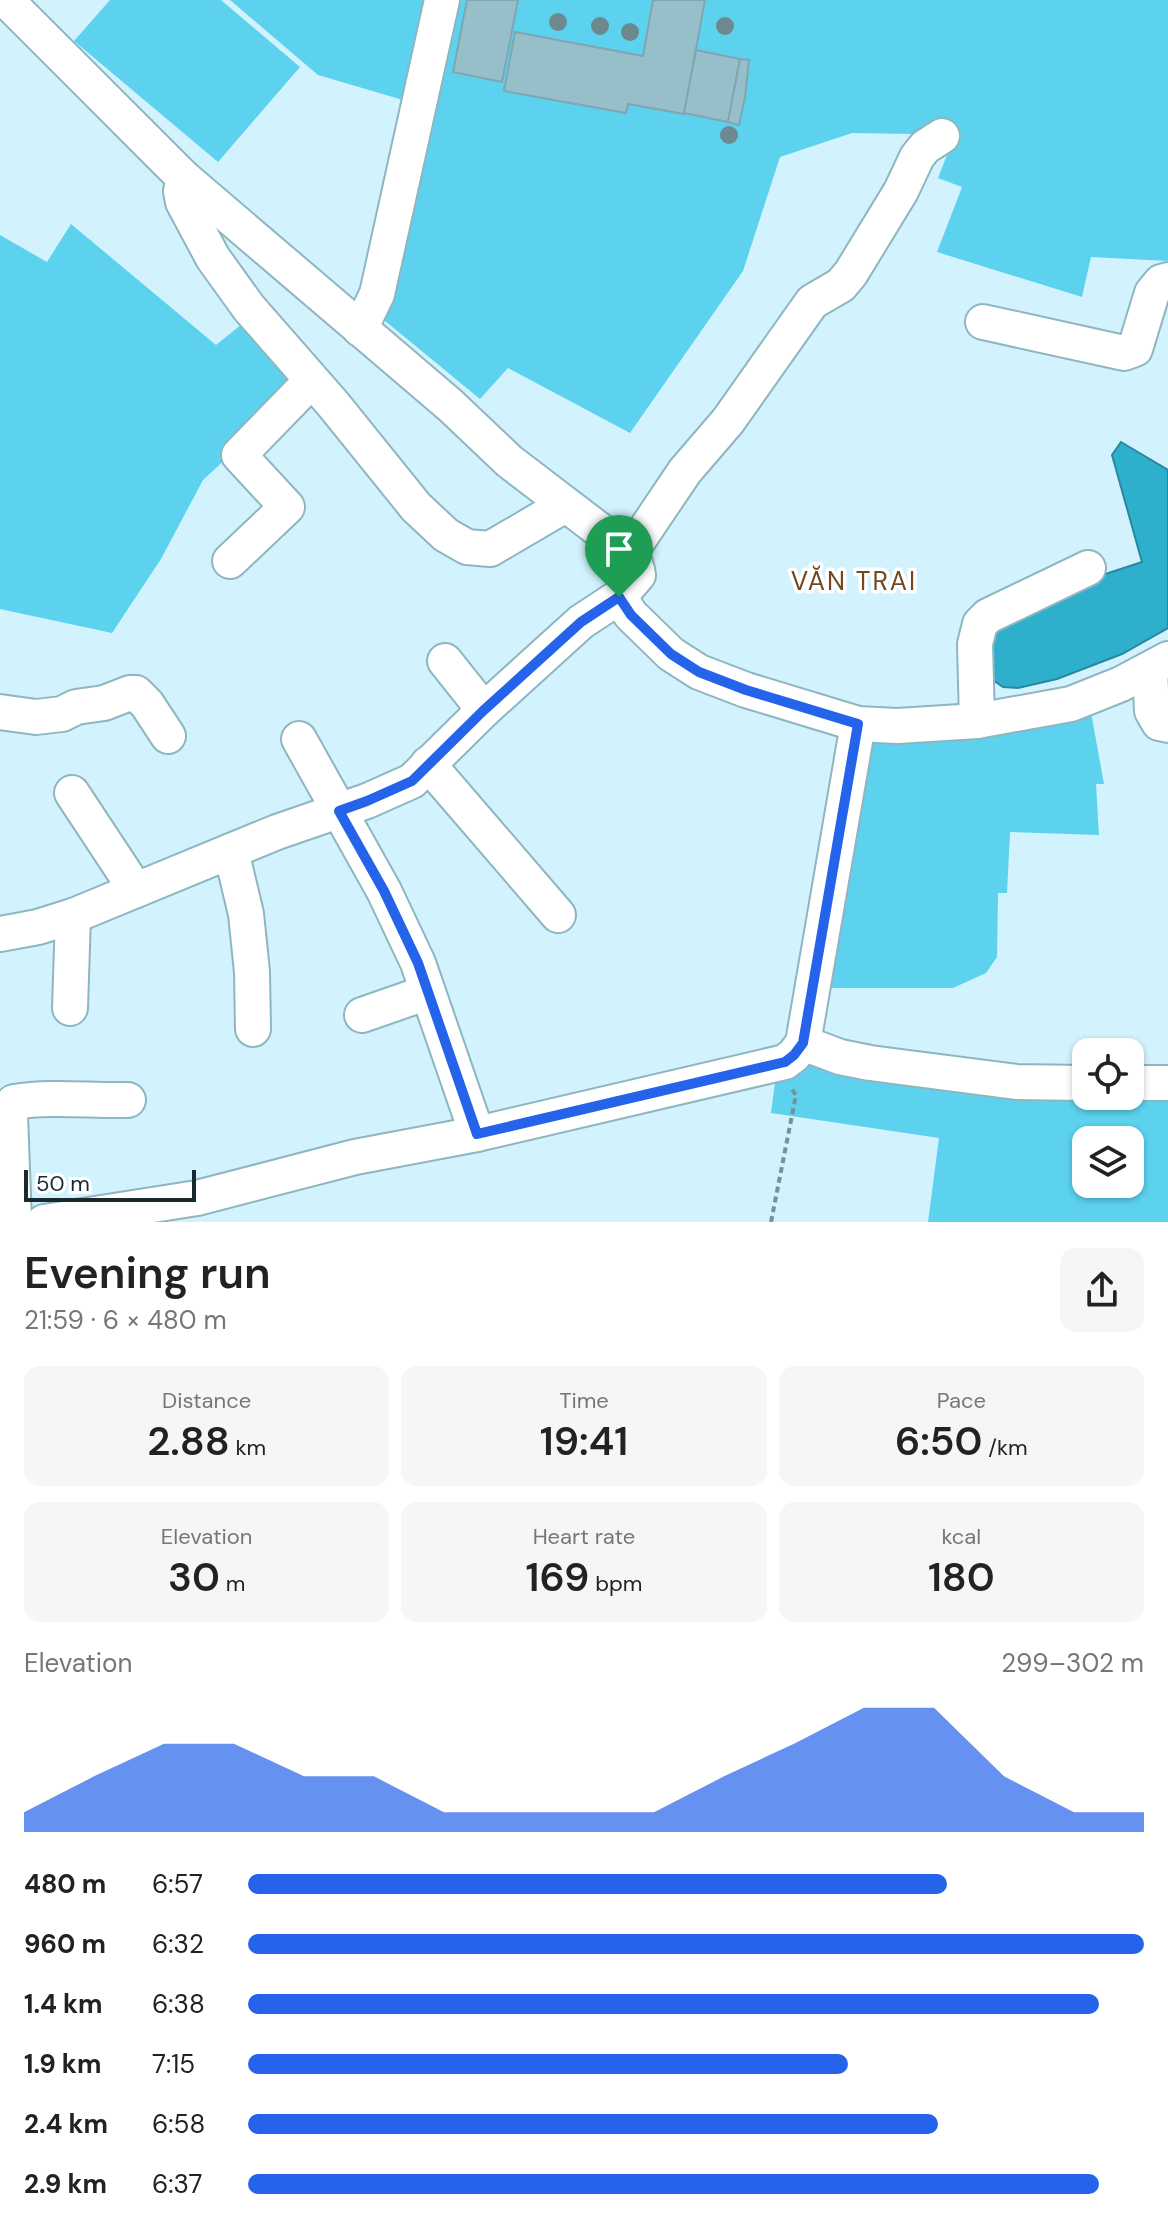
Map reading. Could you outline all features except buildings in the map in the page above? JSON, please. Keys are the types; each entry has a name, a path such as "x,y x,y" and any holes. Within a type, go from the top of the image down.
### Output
{"street":[{"path":"0,934 73,916 277,832 367,801 412,781 484,710 581,622 619,597 638,575 635,560 629,554 509,461 450,405 184,178 6,0"},
{"path":"360,329 377,294 442,0"},
{"path":"629,554 685,471 728,421 812,302 841,285 851,273 901,191 917,157 925,147 942,136"},
{"path":"184,178 181,191 183,202 213,258 249,308 416,507 446,535 467,547 490,549 565,505"},
{"path":"983,322 1124,353 1135,349 1152,293 1161,282 1168,280"},
{"path":"230,561 287,507 239,455 311,381"},
{"path":"977,721 975,644 980,624 988,616 1088,568"},
{"path":"619,597 631,615 671,654 699,672 746,690 858,724 897,726 977,721 1071,704 1159,664"},
{"path":"445,661 484,710"},
{"path":"1159,664 1152,711 1159,723 1168,725"},
{"path":"0,712 36,717 62,714 76,707 104,703 136,693 168,736"},
{"path":"44,1222 197,1198 355,1157 477,1134 785,1062 803,1043 858,724"},
{"path":"299,739 384,891 418,963 477,1134"},
{"path":"428,764 558,915"},
{"path":"72,793 136,890"},
{"path":"231,851 246,914 252,972 253,1029"},
{"path":"70,1008 73,916"},
{"path":"362,1015 428,992"},
{"path":"803,1043 840,1057 870,1063 1016,1082 1072,1083"},
{"path":"1144,1083 1168,1083"},
{"path":"14,1222 10,1115 14,1102 71,1098 86,1101 128,1100"}],"path":[{"path":"771,1222 796,1095 772,1064"}],"shaded area":[{"path":"110,0 221,0 300,67 218,162 74,41"},
{"path":"230,0 1168,0 1168,261 1091,257 1082,297 937,252 962,187 938,178 947,155 913,134 852,133 780,157 743,271 630,433 508,368 480,399 373,311 420,105 318,75"},
{"path":"71,224 216,345 263,307 320,372 203,480 161,559 112,633 0,609 0,235 47,262"},
{"path":"1121,442 1168,470 1168,628 1122,654 1057,679 1018,688 1003,687 993,680 988,627 1069,586 1142,562 1112,455"},
{"path":"1090,707 1104,784 1096,784 1099,835 1010,832 1007,893 998,893 997,957 986,973 953,988 824,988 864,727"},
{"path":"780,1044 1021,1071 1072,1091 1072,1110 1144,1110 1144,1086 1168,1069 1168,1222 928,1222 939,1138 771,1113"}],"district":[{"name":"VĂN TRAI","path":"854,581"}],"route":[{"path":"619,597 631,615 671,654 699,672 746,690 858,724 803,1043 785,1062 477,1134 418,963 384,891 339,811 412,781 581,622 619,597"}]}
